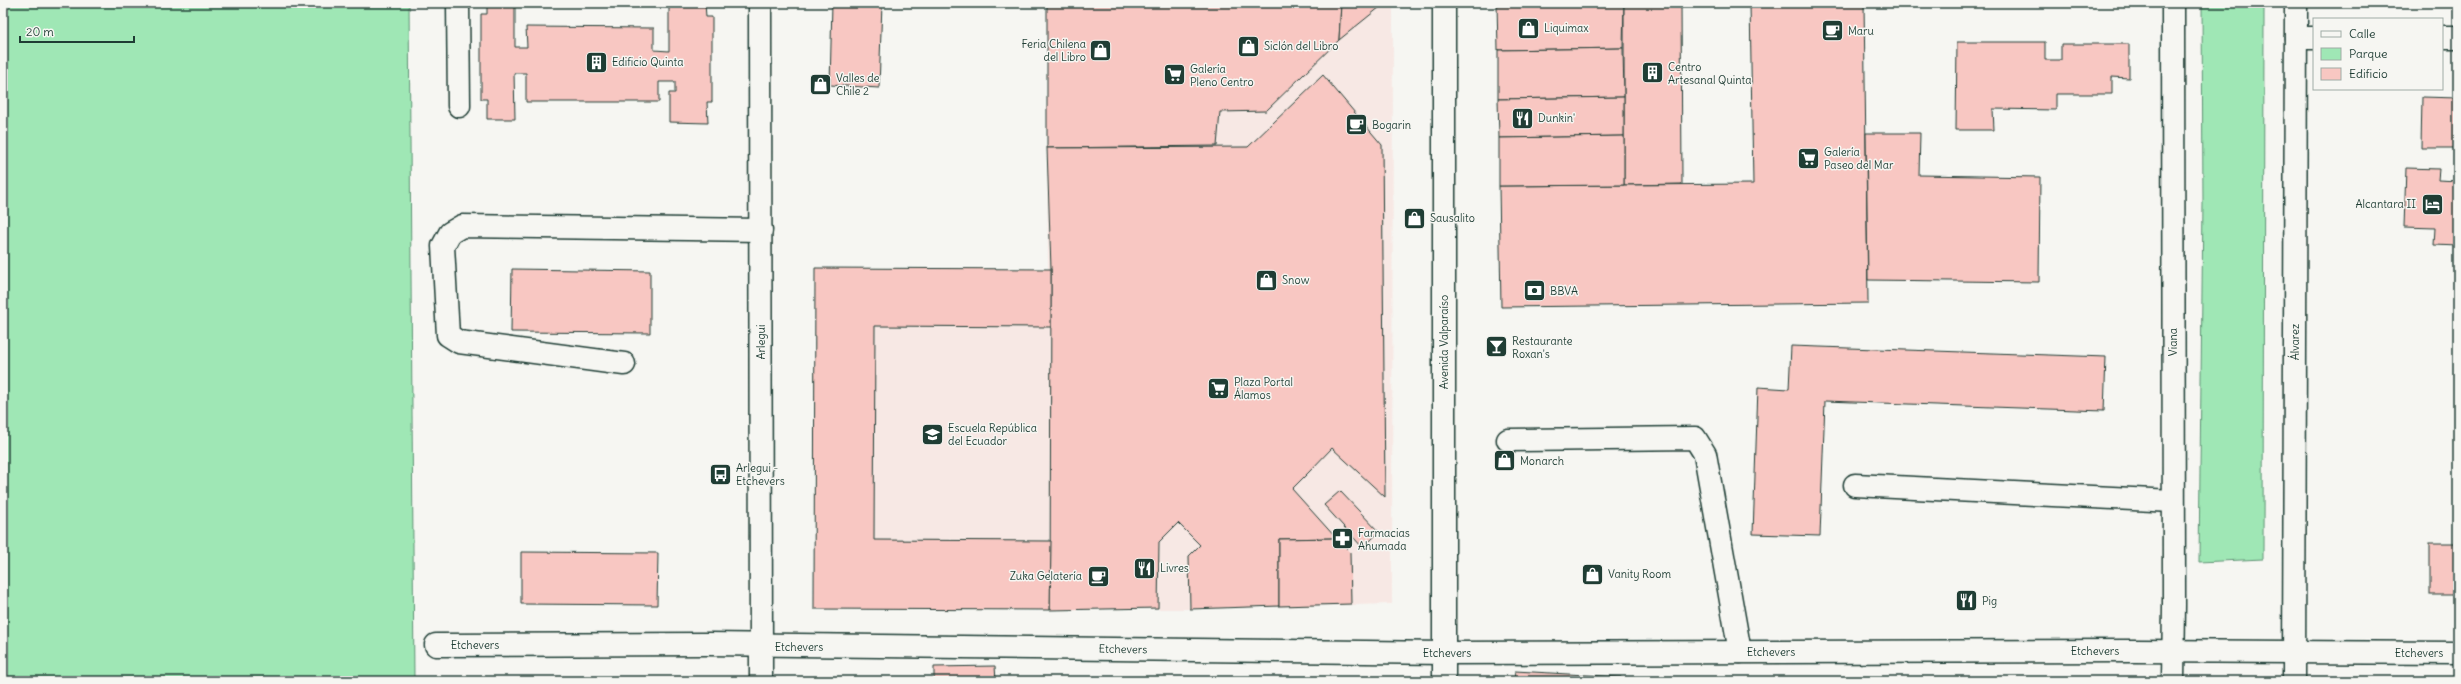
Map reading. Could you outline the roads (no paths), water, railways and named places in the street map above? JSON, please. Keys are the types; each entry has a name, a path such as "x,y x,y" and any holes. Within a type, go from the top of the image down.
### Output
{"street":[{"path":"458,3 459,106"},
{"name":"Arlegui","path":"760,3 761,681"},
{"name":"Avenida Valparaíso","path":"1444,3 1444,681"},
{"name":"Viana","path":"2173,3 2173,681"},
{"name":"Álvarez","path":"2294,681 2305,38 2296,3"},
{"path":"2443,37 2458,37"},
{"path":"624,364 459,342 448,335 443,246 450,233 462,226 761,230"},
{"path":"1508,440 1695,438 1705,454 1740,652"},
{"path":"1855,485 2173,501"},
{"name":"Etchevers","path":"436,645 709,644 761,646 1444,653 2173,651 2458,653"}],"place":[{"name":"Liquimax","path":"1529,28"},
{"name":"Maru","path":"1832,31"},
{"name":"Siclón del Libro","path":"1248,46"},
{"name":"Feria Chilena del Libro","path":"1101,50"},
{"name":"Edificio Quinta","path":"597,62"},
{"name":"Centro Artesanal Quinta","path":"1653,73"},
{"name":"Galería Pleno Centro","path":"1175,75"},
{"name":"Valles de Chile 2","path":"820,84"},
{"name":"Dunkin'","path":"1523,118"},
{"name":"Bogarin","path":"1356,125"},
{"name":"Galería Paseo del Mar","path":"1809,158"},
{"name":"Alcantara II","path":"2432,204"},
{"name":"Sausalito","path":"1415,218"},
{"name":"Snow","path":"1267,280"},
{"name":"BBVA","path":"1534,291"},
{"name":"Restaurante Roxan's","path":"1497,347"},
{"name":"Plaza Portal Álamos","path":"1218,388"},
{"name":"Escuela República del Ecuador","path":"933,434"},
{"name":"Monarch","path":"1504,461"},
{"name":"Arlegui - Etchevers","path":"721,474"},
{"name":"Farmacias Ahumada","path":"1342,539"},
{"name":"Livres","path":"1145,568"},
{"name":"Vanity Room","path":"1592,574"},
{"name":"Zuka Gelatería","path":"1098,576"},
{"name":"Pig","path":"1967,601"}]}
